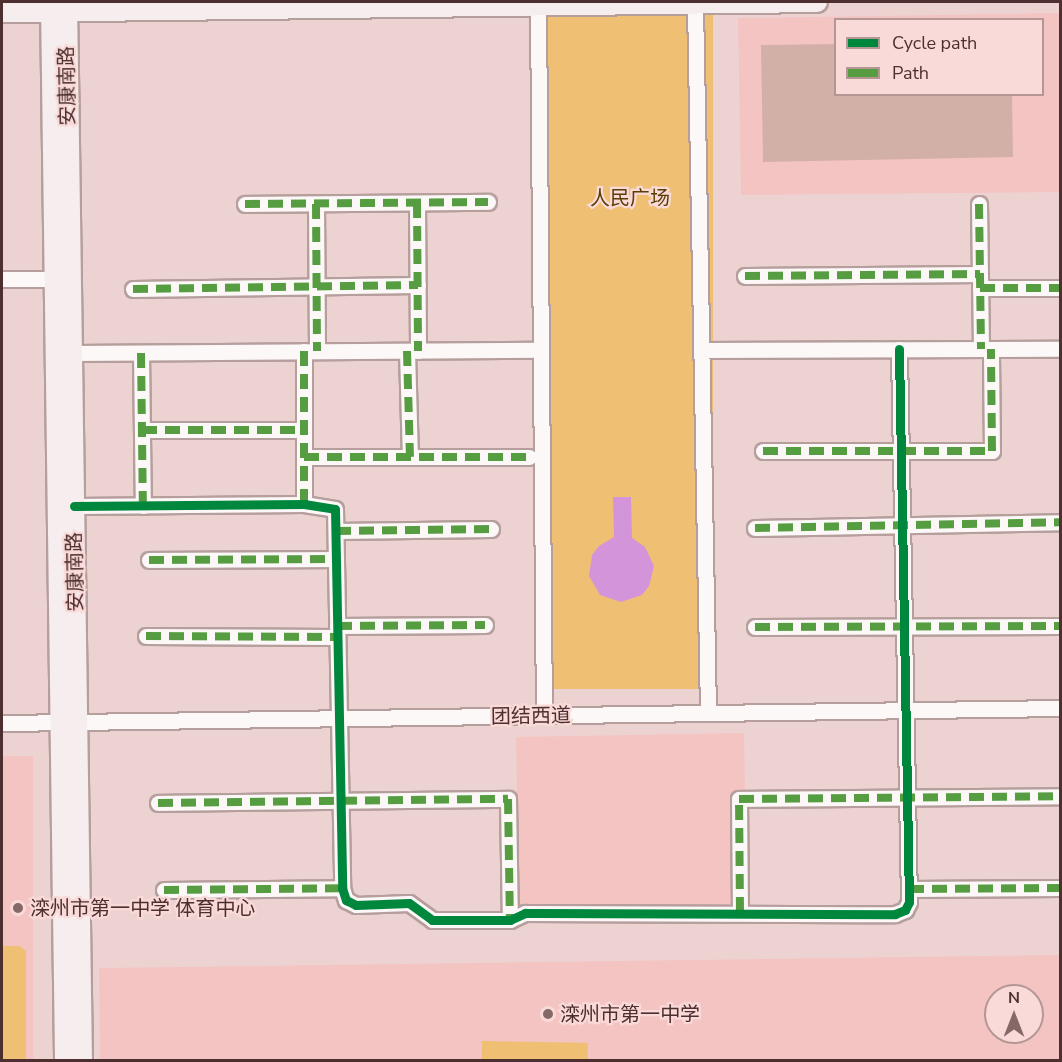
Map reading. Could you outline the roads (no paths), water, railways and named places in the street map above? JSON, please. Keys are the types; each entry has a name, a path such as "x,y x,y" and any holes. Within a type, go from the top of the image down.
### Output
{"main road":[{"path":"2,12 59,6 817,2"},
{"name":"安康南路","path":"59,6 68,722 82,1060"},
{"name":"安康南路","path":"62,279 73,353 74,506 68,722 64,1060"}],"street":[{"path":"695,3 708,713"},
{"path":"538,5 544,715"},
{"path":"245,204 488,202"},
{"path":"410,457 417,285 417,203"},
{"path":"304,504 304,430 316,286 316,204"},
{"path":"762,451 992,451 980,281 980,204"},
{"path":"745,276 980,281 1060,288"},
{"path":"2,279 62,279"},
{"path":"133,289 417,285"},
{"path":"74,506 304,504 335,509 342,888 346,900 356,905 409,903 432,920 510,920 525,913 740,912 750,916 895,914 905,910 909,902 898,349"},
{"path":"702,350 1060,349"},
{"path":"73,353 540,350"},
{"path":"141,353 143,506"},
{"path":"142,430 304,430"},
{"path":"304,458 529,456"},
{"path":"755,528 1060,522"},
{"path":"336,531 491,529"},
{"path":"149,560 336,559"},
{"path":"146,636 485,625"},
{"path":"755,627 1060,626"},
{"name":"团结西道","path":"2,723 1060,708"},
{"path":"740,912 739,799 1060,796"},
{"path":"158,803 508,799 510,920"},
{"path":"164,890 342,888"},
{"path":"909,889 1060,888"}],"place":[{"name":"滦州市第一中学 体育中心","path":"18,908"},
{"name":"滦州市第一中学","path":"548,1014"}],"park label":[{"name":"人民广场","path":"630,198"}]}
